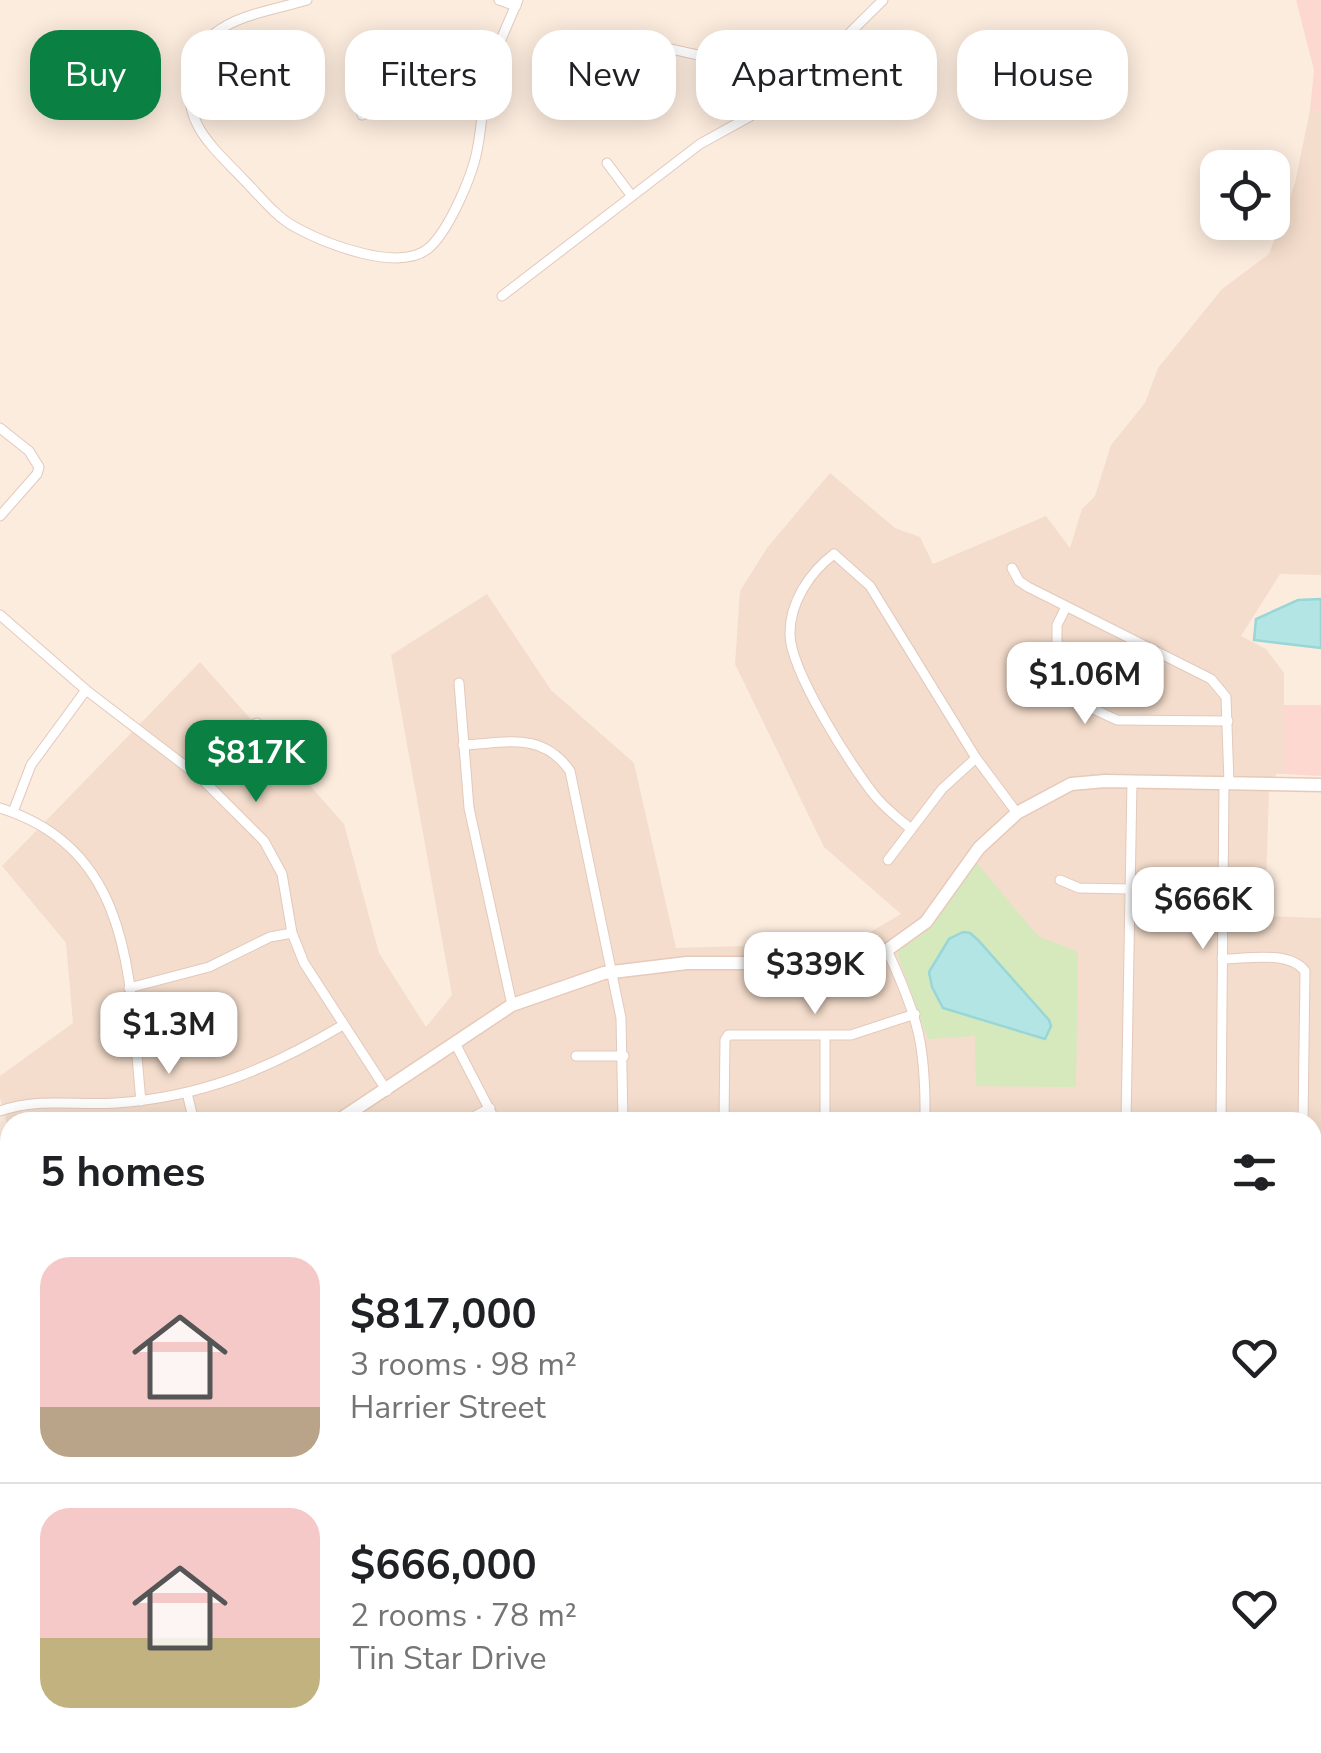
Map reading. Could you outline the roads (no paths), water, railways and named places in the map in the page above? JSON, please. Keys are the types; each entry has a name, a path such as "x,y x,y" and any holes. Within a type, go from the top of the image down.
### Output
{"street":[{"path":"307,0 239,21 214,34 194,62 187,101 208,141 292,226 324,241 382,257 408,260 424,252 444,228 467,181 479,144 481,120"},
{"path":"499,0 517,3 505,30"},
{"path":"853,30 883,0"},
{"path":"502,296 707,139 743,120"},
{"path":"607,163 631,196"},
{"path":"0,428 29,451 39,468 0,516"},
{"path":"911,829 868,786 812,696 792,655 790,634 798,597 813,573 835,550 870,586 976,758 1016,813"},
{"path":"1012,568 1028,588 1211,679 1226,697 1221,1112"},
{"path":"1066,607 1058,625 1057,650 1090,707 1116,720 1228,721"},
{"path":"0,615 86,690 201,778 264,841 277,858 292,933 304,962 387,1091"},
{"path":"459,683 469,808 512,1005"},
{"path":"13,812 31,765 86,690"},
{"path":"201,778 236,733 257,723"},
{"path":"464,745 539,743 551,749 570,771 622,1018 623,1112"},
{"path":"888,860 942,789 976,758"},
{"path":"1126,1112 1132,782"},
{"path":"352,1112 512,1005 612,971 687,963 821,963 887,950 926,922 980,848 1016,813 1071,784 1321,785"},
{"path":"0,808 44,826 86,866 118,923 130,988 140,1101"},
{"path":"1060,880 1079,888 1130,889"},
{"path":"130,988 210,967 270,937 292,933"},
{"path":"887,950 915,1014 926,1066 925,1112"},
{"path":"1222,959 1286,959 1298,962 1305,971 1303,1112"},
{"path":"724,1112 728,1035 825,1036 867,1032 915,1014"},
{"path":"0,1112 56,1101 110,1104 186,1093 255,1072 342,1025"},
{"path":"825,1036 825,1112"},
{"path":"456,1045 492,1112"},
{"path":"576,1056 624,1056"},
{"path":"186,1093 191,1112"},
{"path":"483,1112 490,1108"}],"water":[{"path":"1321,599 1321,648 1254,640 1256,619 1298,600"},
{"path":"963,932 978,940 1049,1020 1051,1026 1045,1039 943,1008 929,972 949,939"}]}
